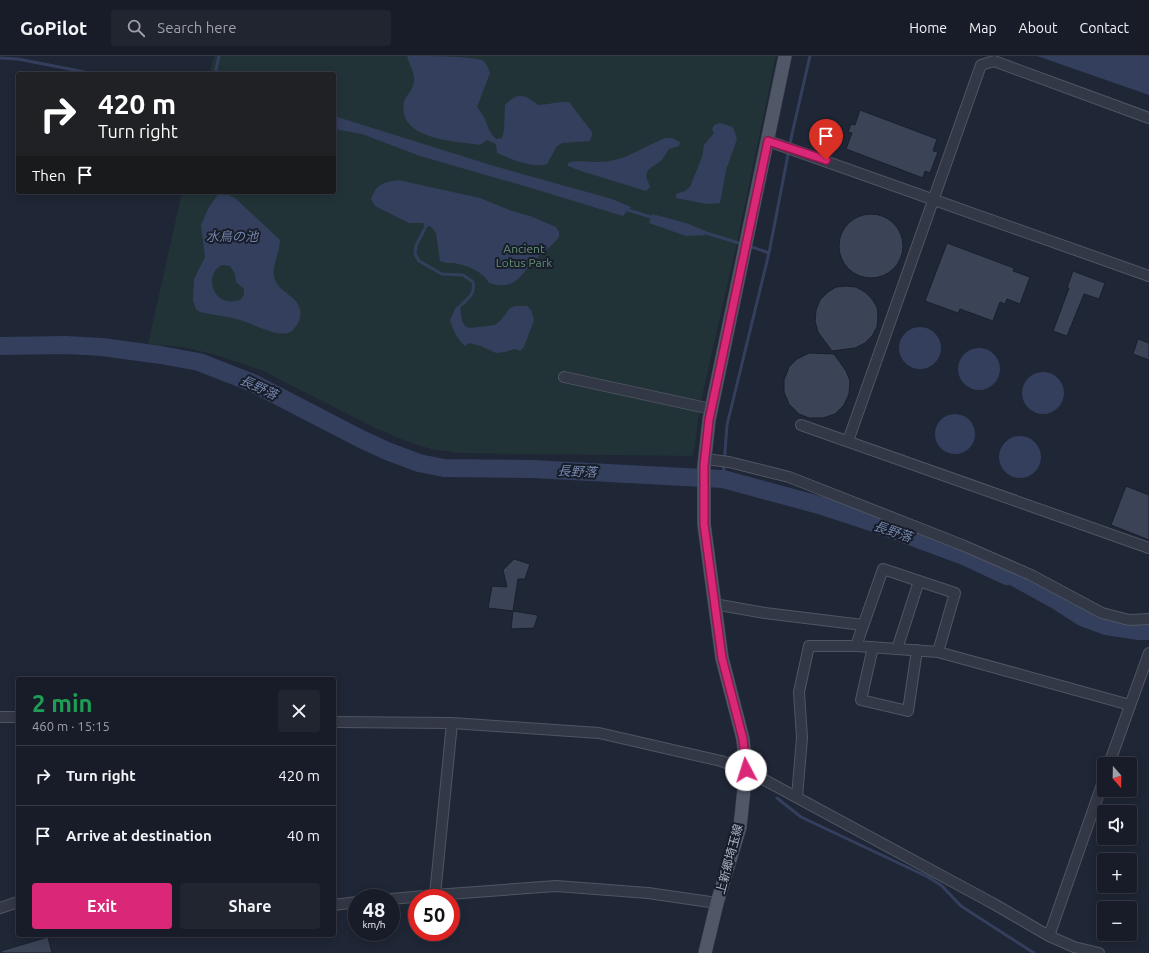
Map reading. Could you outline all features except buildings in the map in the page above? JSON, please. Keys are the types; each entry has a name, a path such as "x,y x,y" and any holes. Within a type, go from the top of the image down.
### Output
{"main road":[{"name":"上新郷埼玉線","path":"705,953 717,903 740,827 746,770 743,739 722,658 704,524 703,494 709,462 711,409 785,56"}],"street":[{"path":"848,441 981,65 994,61 1149,118"},
{"path":"768,141 1149,276"},
{"path":"564,377 711,409"},
{"path":"801,425 1149,548"},
{"path":"709,462 729,462 789,477 808,486 962,545 1031,575 1102,613 1128,620 1149,619"},
{"path":"856,646 862,625 883,570 955,593 938,652"},
{"path":"897,649 919,581"},
{"path":"714,604 765,614 862,625"},
{"path":"797,798 802,738 799,692 808,646 856,646 938,652 1130,704"},
{"path":"873,648 861,700 908,711 917,650"},
{"path":"1111,757 1149,653"},
{"path":"0,717 16,717"},
{"path":"336,722 452,723 599,733 721,760 746,770 994,904 1074,950 1098,953"},
{"path":"435,889 452,723"},
{"path":"1049,936 1098,797"},
{"path":"460,892 556,886 648,893 717,903"},
{"path":"0,908 16,903"},
{"path":"336,905 348,903"}],"green space":[{"name":"Ancient Lotus Park","path":"214,56 776,56 736,247 701,401 693,456 457,453 431,449 411,443 375,428 263,371 220,356 183,347 148,344 182,194 336,194 336,72 210,72"}],"water":[{"path":"407,56 457,57 484,61 490,73 477,107 490,132 496,139 502,138 504,131 505,105 513,98 521,96 538,105 569,102 592,132 590,141 562,143 557,146 547,164 536,165 515,160 497,153 496,144 487,140 480,145 457,142 443,140 418,131 409,124 404,115 405,98 414,84 413,72"},
{"path":"1037,56 1149,56 1149,95"},
{"path":"336,117 494,166 612,199 631,207 623,216 420,156 362,134 336,129"},
{"path":"720,123 733,127 737,139 726,170 720,203 707,204 676,198 676,194 685,191 690,187 702,157 704,145 714,133 712,129 714,125"},
{"path":"666,138 672,138 680,142 679,146 669,149 662,160 648,170 646,176 650,187 646,191 568,166 568,163 580,161 612,161 634,153"},
{"path":"398,180 480,198 556,227 559,232 559,237 513,283 499,285 489,283 483,275 474,269 458,264 440,261 436,233 430,226 425,228 423,223 409,223 375,206 371,199 378,187 384,183"},
{"name":"水鳥の池","path":"218,194 226,194 235,198 280,240 274,267 275,281 293,298 300,310 299,321 292,331 281,334 230,317 200,312 196,309 193,300 194,279 205,257 201,225 209,207","holes":["222,265 230,266 235,274 236,282 244,289 244,295 240,300 227,301 221,299 217,295 212,284 214,273"]},
{"path":"652,214 686,223 706,231 705,235 686,236 649,223"},
{"path":"460,306 462,321 465,326 470,328 495,325 510,308 515,306 527,306 531,310 534,320 524,347 520,351 515,349 496,353 481,346 469,343 465,346 456,334 450,320 456,307"},
{"path":"920,327 935,333 941,348 935,363 920,369 905,363 899,348 905,333"},
{"path":"979,348 994,354 1000,369 994,384 979,390 964,384 958,369 964,354"},
{"path":"1039,372 1047,372 1055,375 1061,381 1064,393 1061,405 1055,411 1047,414 1039,414 1031,411 1025,405 1022,397 1022,389 1025,381 1031,375"},
{"path":"959,414 966,417 972,423 975,434 974,442 966,451 959,454 951,454 944,451 936,442 935,430 938,423 947,415"},
{"path":"1020,436 1035,442 1041,457 1035,472 1020,478 1005,472 999,457 1005,442"}],"waterway":[{"path":"215,72 219,56"},
{"path":"723,479 727,425 769,253 792,134 810,56"},
{"path":"0,58 18,59 85,72"},
{"path":"625,209 654,218"},
{"path":"425,228 416,246 415,254 419,261 442,274 463,275 473,282 472,293 460,306"},
{"path":"703,232 742,244"},
{"path":"749,246 769,253"},
{"name":"長野落","path":"0,346 66,345 102,347 199,362 253,383 387,451 419,463 444,468 532,469 723,479 819,505 880,525 964,556 1007,576 1012,576 1054,599 1082,617 1106,626 1149,631"},
{"path":"777,798 801,817 928,877 942,886 961,906 1034,953"}],"route":[{"path":"746,770 743,739 722,658 704,524 704,466 709,420 768,141 826,160"}]}
